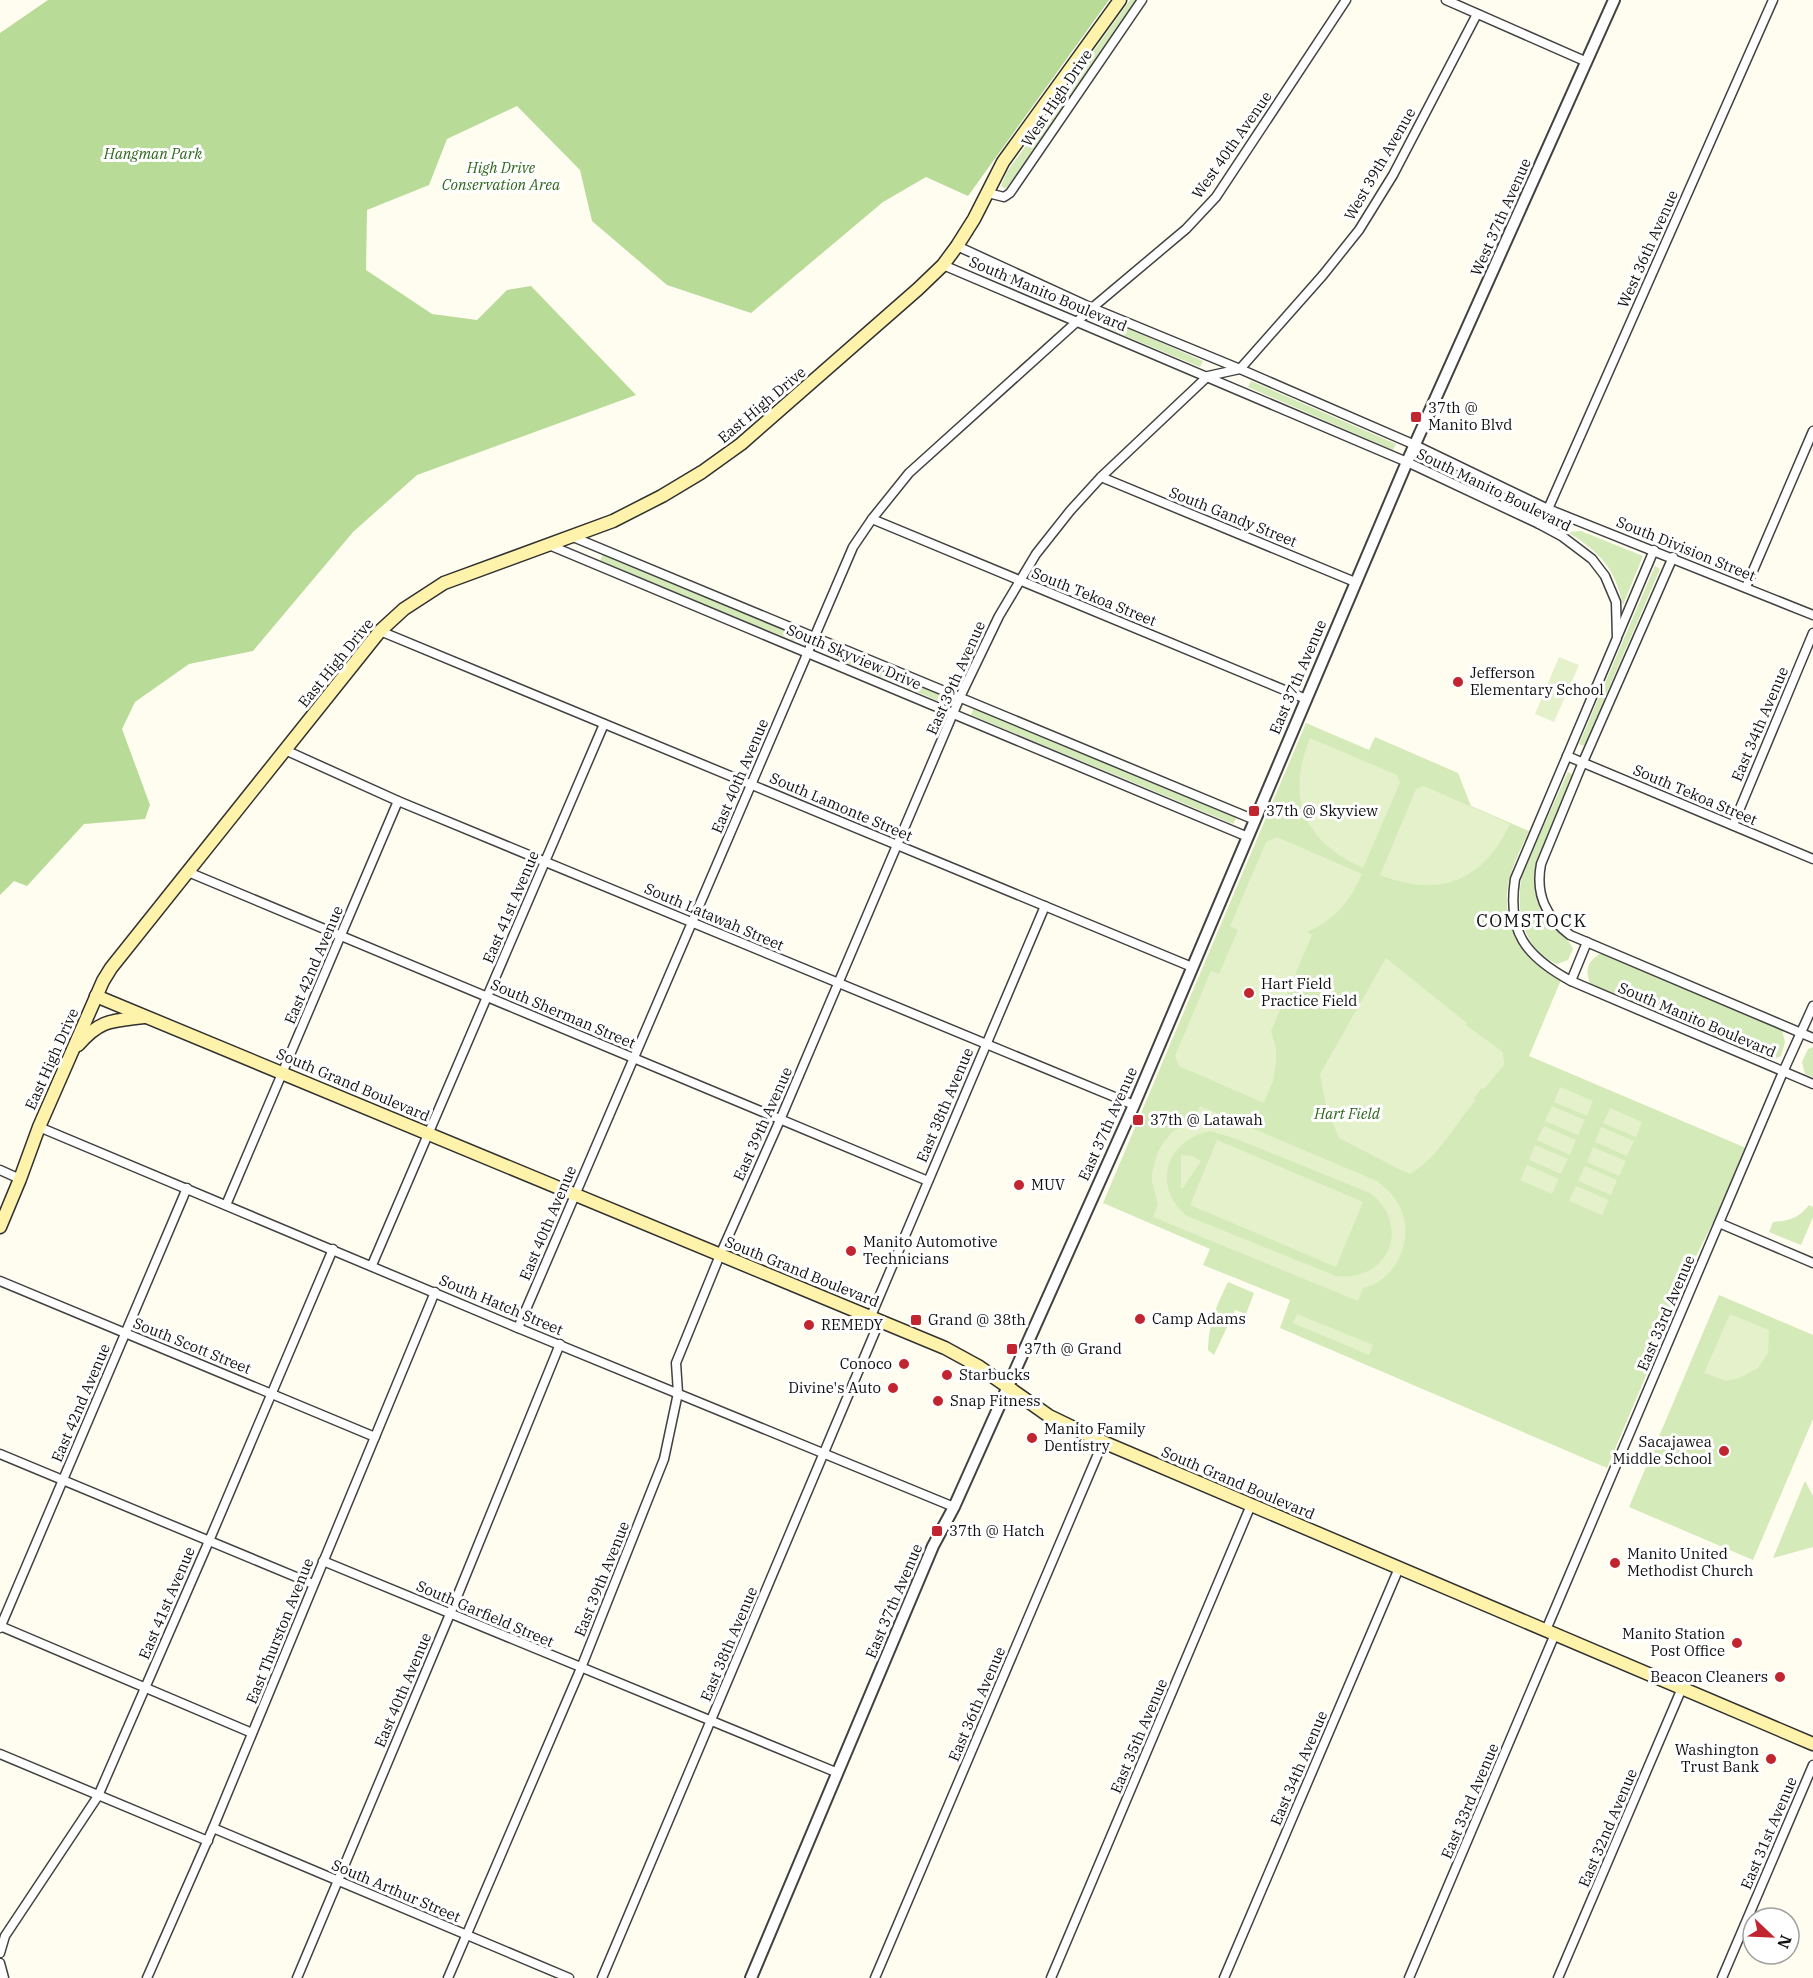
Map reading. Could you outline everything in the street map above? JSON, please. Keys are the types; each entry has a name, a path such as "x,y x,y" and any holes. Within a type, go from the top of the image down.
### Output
{"main road":[{"name":"West High Drive","path":"943,265 957,246 988,193 1003,162 1120,0"},
{"name":"East High Drive","path":"0,1227 39,1127 96,996 111,968 380,631 405,609 444,583 613,521 702,472 741,444 943,265"},
{"name":"South Grand Boulevard","path":"96,996 945,1347 978,1366 1049,1416 1104,1442 1813,1744"},
{"path":"71,1053 87,1035 102,1024 146,1016"}],"street":[{"name":"West High Drive","path":"988,193 1004,197 1010,193 1142,0"},
{"name":"West 40th Avenue","path":"1092,308 1186,229 1216,197 1346,0"},
{"path":"1446,0 1587,62"},
{"name":"West 37th Avenue","path":"1415,445 1614,0"},
{"name":"West 36th Avenue","path":"1548,509 1773,0"},
{"name":"West 39th Avenue","path":"1240,369 1323,275 1359,230 1393,175 1477,14"},
{"name":"South Manito Boulevard","path":"957,246 1092,308 1415,445 1548,509"},
{"name":"South Manito Boulevard","path":"943,265 1407,462 1539,524 1575,545 1592,559 1605,576 1616,602 1617,638 1521,862 1512,896 1515,922 1527,948 1536,958 1549,969 1571,981 1813,1084"},
{"name":"East 40th Avenue","path":"518,1328 853,547 909,473 1092,308"},
{"path":"1208,376 1240,369"},
{"name":"East 39th Avenue","path":"448,1978 581,1668 664,1459 678,1393 676,1363 720,1255 960,698 999,616 1036,554 1070,510 1101,477 1208,376"},
{"path":"1746,587 1813,431"},
{"name":"East 37th Avenue","path":"751,1978 933,1546 954,1507 1006,1386 1134,1106 1415,445"},
{"name":"South Gandy Street","path":"1101,477 1355,582"},
{"path":"1539,524 1548,509"},
{"name":"South Division Street","path":"1548,509 1813,615"},
{"name":"South Tekoa Street","path":"872,519 1306,699"},
{"name":"South Skyview Drive","path":"573,537 1255,820"},
{"name":"South Skyview Drive","path":"549,545 1248,837"},
{"path":"1617,638 1654,550"},
{"name":"South Manito Boulevard","path":"1673,558 1583,762 1541,864 1540,891 1550,917 1570,935 1813,1038"},
{"name":"South Lamonte Street","path":"380,631 1192,967"},
{"name":"East 34th Avenue","path":"1733,825 1813,633"},
{"name":"East 41st Avenue","path":"372,1265 604,724"},
{"name":"South Latawah Street","path":"285,750 398,801 1134,1106"},
{"name":"South Tekoa Street","path":"1567,756 1813,859"},
{"name":"East 42nd Avenue","path":"226,1205 398,801"},
{"name":"South Sherman Street","path":"188,872 928,1181"},
{"name":"East 38th Avenue","path":"602,1978 824,1453 928,1181 1045,906"},
{"path":"1571,981 1587,942"},
{"name":"East 33rd Avenue","path":"1409,1978 1719,1223 1813,1006"},
{"name":"South Hatch Street","path":"39,1127 518,1328 954,1507"},
{"path":"0,1170 20,1179"},
{"name":"East 42nd Avenue","path":"0,1627 187,1188"},
{"path":"1719,1223 1813,1263"},
{"name":"East 41st Avenue","path":"0,1953 5,1936 98,1796 333,1250"},
{"name":"South Scott Street","path":"0,1281 375,1437"},
{"name":"East Thurston Avenue","path":"147,1978 208,1840 435,1292"},
{"name":"East 40th Avenue","path":"297,1978 450,1614 560,1344"},
{"name":"East 36th Avenue","path":"875,1978 1104,1442"},
{"path":"0,1454 313,1584"},
{"name":"East 35th Avenue","path":"1051,1978 1251,1505"},
{"name":"South Garfield Street","path":"323,1561 838,1773"},
{"name":"East 34th Avenue","path":"1224,1978 1399,1568"},
{"path":"0,1627 252,1733"},
{"name":"East 32nd Avenue","path":"1558,1978 1682,1688"},
{"path":"0,1754 208,1840"},
{"name":"East 31st Avenue","path":"1722,1978 1813,1765"},
{"name":"South Arthur Street","path":"213,1828 569,1978"},
{"path":"0,1963 3,1976"}],"green space":[{"name":"Hangman Park","path":"48,0 1109,0 968,196 926,177 883,202 751,313 667,285 592,221 580,170 517,106 447,139 429,185 367,210 366,270 432,314 477,320 507,290 531,286 636,395 417,475 353,532 253,651 189,664 135,702 122,729 150,805 145,819 84,824 27,886 14,881 0,895 0,33"},
{"path":"1130,0 1137,0 1006,189 1001,186 1007,172"},
{"path":"968,260 1070,304 1068,310 966,265"},
{"path":"1111,321 1203,361 1200,367 1106,328"},
{"path":"1251,381 1396,444 1393,450 1248,387"},
{"path":"1426,457 1534,509 1531,515 1424,462"},
{"path":"1581,531 1643,556 1623,605 1615,580 1598,554 1568,532"},
{"path":"603,554 797,634 794,641 600,561"},
{"path":"1655,566 1660,569 1584,746 1579,744"},
{"path":"827,647 944,695 941,702 825,654"},
{"path":"1559,657 1579,665 1554,722 1535,714"},
{"path":"974,707 1237,817 1233,824 971,715"},
{"name":"Hart Field","path":"1306,723 1369,750 1375,737 1458,773 1471,806 1529,831 1510,877 1507,907 1514,932 1529,955 1549,973 1561,980 1529,1056 1746,1148 1723,1203 1697,1254 1607,1468 1280,1328 1290,1300 1203,1265 1210,1249 1103,1203"},
{"path":"1310,738 1397,775 1400,783 1363,868 1327,845 1314,832 1305,816 1300,799 1300,780"},
{"path":"1568,772 1573,775 1543,849 1535,883 1539,906 1545,918 1568,940 1573,949 1568,960 1557,964 1545,957 1528,936 1520,910 1520,896 1524,869"},
{"path":"1424,786 1510,824 1499,844 1486,860 1472,872 1457,880 1422,885 1380,875 1416,789"},
{"path":"1277,837 1362,874 1340,909 1326,922 1307,932 1312,935 1271,1031 1276,1049 1276,1061 1273,1081 1264,1103 1179,1066 1175,1056 1211,971 1219,974 1238,930 1230,926 1266,842"},
{"path":"1601,953 1782,1030 1785,1042 1781,1056 1770,1061 1590,984 1588,966"},
{"path":"1386,958 1467,1023 1466,1025 1503,1052 1504,1065 1474,1098 1476,1100 1439,1149 1410,1174 1339,1138 1326,1107 1320,1074"},
{"path":"1813,1047 1813,1077 1805,1074 1802,1062 1808,1049"},
{"path":"1560,1087 1593,1101 1587,1116 1554,1102"},
{"path":"1200,1106 1377,1181 1394,1197 1404,1218 1405,1240 1391,1271 1374,1284 1363,1288 1358,1301 1153,1217 1158,1204 1152,1182 1157,1154 1172,1132 1194,1120","holes":["1210,1131 1234,1138 1370,1193 1383,1206 1390,1220 1392,1235 1389,1249 1381,1261 1370,1270 1354,1275 1336,1276 1187,1216 1169,1192 1167,1179 1174,1154 1195,1136"]},
{"path":"1552,1106 1585,1120 1578,1135 1545,1121"},
{"path":"1610,1108 1642,1122 1636,1137 1603,1123"},
{"path":"1544,1126 1576,1140 1570,1155 1537,1140"},
{"path":"1601,1127 1634,1141 1627,1156 1595,1142"},
{"path":"1217,1140 1363,1202 1336,1267 1190,1205"},
{"path":"1535,1145 1568,1159 1561,1174 1529,1160"},
{"path":"1593,1147 1626,1161 1619,1176 1587,1162"},
{"path":"1181,1155 1192,1156 1201,1161 1183,1188 1181,1188"},
{"path":"1527,1165 1559,1179 1552,1194 1520,1180"},
{"path":"1585,1166 1617,1180 1611,1195 1578,1181"},
{"path":"1576,1186 1609,1200 1602,1215 1569,1201"},
{"path":"1809,1205 1813,1207 1813,1217 1801,1245 1769,1232 1773,1222 1793,1218"},
{"path":"1228,1282 1254,1293 1246,1314 1235,1310 1214,1355 1208,1350 1210,1331"},
{"path":"1719,1295 1813,1335 1813,1419 1753,1560 1629,1507"},
{"path":"1297,1314 1373,1345 1369,1355 1293,1323"},
{"path":"1730,1314 1769,1330 1768,1353 1758,1368 1739,1378 1726,1381 1704,1373"},
{"path":"1805,1481 1813,1496 1813,1547 1773,1558"}],"place":[{"name":"37th @ Manito Blvd","path":"1416,417"},
{"name":"Jefferson Elementary School","path":"1458,682"},
{"name":"37th @ Skyview","path":"1254,811"},
{"name":"Hart Field Practice Field","path":"1249,993"},
{"name":"37th @ Latawah","path":"1138,1120"},
{"name":"MUV","path":"1019,1185"},
{"name":"Manito Automotive Technicians","path":"851,1251"},
{"name":"Camp Adams","path":"1140,1319"},
{"name":"Grand @ 38th","path":"916,1320"},
{"name":"REMEDY","path":"809,1325"},
{"name":"37th @ Grand","path":"1012,1349"},
{"name":"Conoco","path":"904,1364"},
{"name":"Starbucks","path":"947,1375"},
{"name":"Divine's Auto","path":"893,1388"},
{"name":"Snap Fitness","path":"938,1401"},
{"name":"Manito Family Dentistry","path":"1032,1438"},
{"name":"Sacajawea Middle School","path":"1724,1451"},
{"name":"37th @ Hatch","path":"937,1531"},
{"name":"Manito United Methodist Church","path":"1615,1563"},
{"name":"Manito Station Post Office","path":"1737,1643"},
{"name":"Beacon Cleaners","path":"1780,1677"},
{"name":"Washington Trust Bank","path":"1771,1759"}],"district":[{"name":"COMSTOCK","path":"1532,921"}],"park label":[{"name":"High Drive Conservation Area","path":"501,176"}]}
